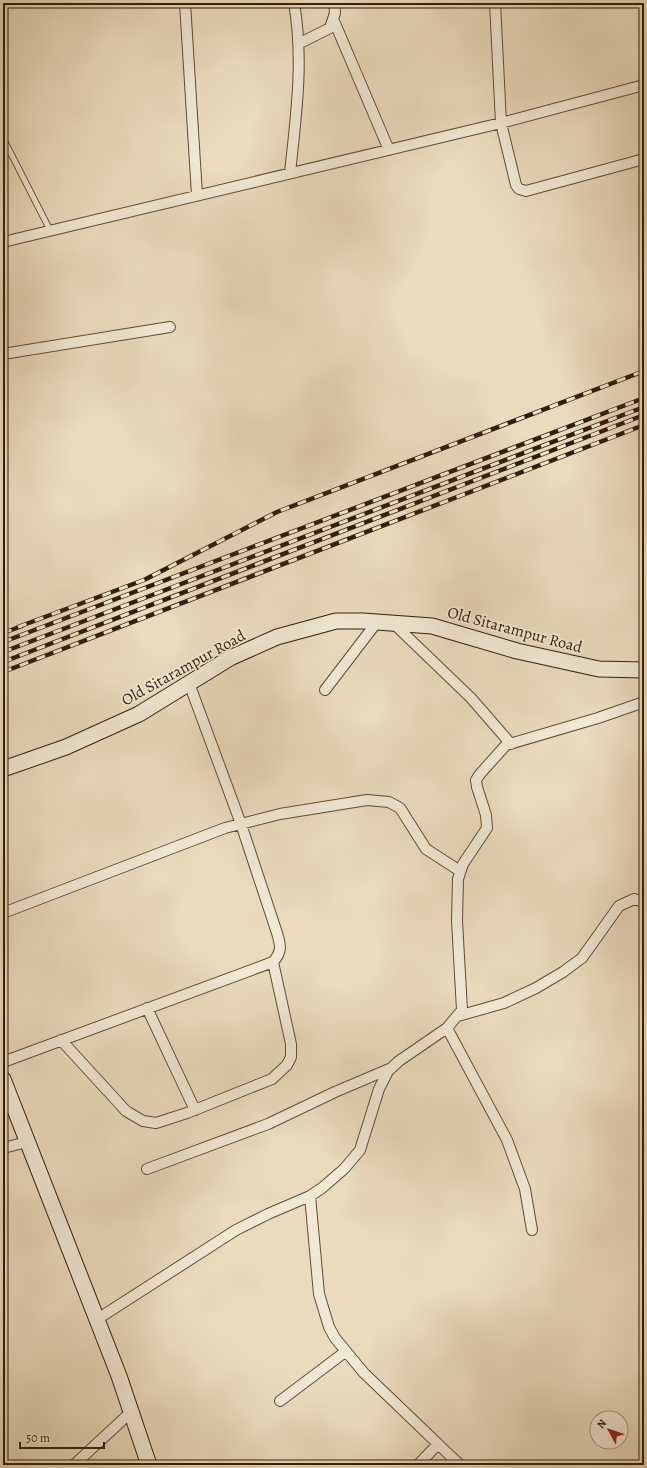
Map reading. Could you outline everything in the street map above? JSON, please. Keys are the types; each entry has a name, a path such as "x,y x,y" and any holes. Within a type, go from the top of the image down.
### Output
{"street":[{"path":"185,3 197,195"},
{"path":"290,173 296,115 300,43 294,3"},
{"path":"300,43 330,28 336,14 334,3"},
{"path":"495,3 501,123 516,185 519,189 526,191 644,159"},
{"path":"334,21 389,150"},
{"path":"3,242 501,123 644,85"},
{"path":"3,354 170,327"},
{"name":"Old Sitarampur Road","path":"3,770 66,747 139,714 230,658 277,637 336,621 432,626 517,651 600,669 644,670"},
{"path":"325,690 377,622"},
{"path":"393,623 471,698 511,744"},
{"path":"3,1062 273,962 279,956 281,948 241,824 189,683"},
{"path":"148,1169 268,1124 392,1068 447,1028 462,1010 457,921 460,871 468,855 483,836 487,828 486,815 476,780 501,748 644,702"},
{"path":"3,913 225,828 280,814 366,800 389,802 400,808 426,849 460,871"},
{"path":"458,1016 504,1003 536,988 563,972 582,958 619,906 634,899 644,902"},
{"path":"61,1040 126,1111 142,1121 156,1123 195,1110 272,1079 287,1065 291,1057 291,1044 273,962"},
{"path":"146,1008 195,1110"},
{"path":"447,1028 507,1140 524,1189 532,1230"},
{"path":"96,1320 236,1230 310,1196 344,1169 360,1150 383,1078 392,1068"},
{"path":"3,1079 119,1376 149,1465"},
{"path":"3,1148 27,1142"},
{"path":"310,1196 319,1294 329,1326 345,1352 364,1373 460,1465"},
{"path":"280,1401 345,1352"},
{"path":"74,1465 131,1412"},
{"path":"418,1465 438,1444"}],"lane":[{"path":"3,138 50,230"}],"railway":[{"path":"18,627 144,580 277,512 644,371"},
{"path":"3,642 644,398"},
{"path":"3,652 644,407"},
{"path":"3,662 644,415"},
{"path":"3,672 644,425"},
{"path":"3,633 22,626"}]}
